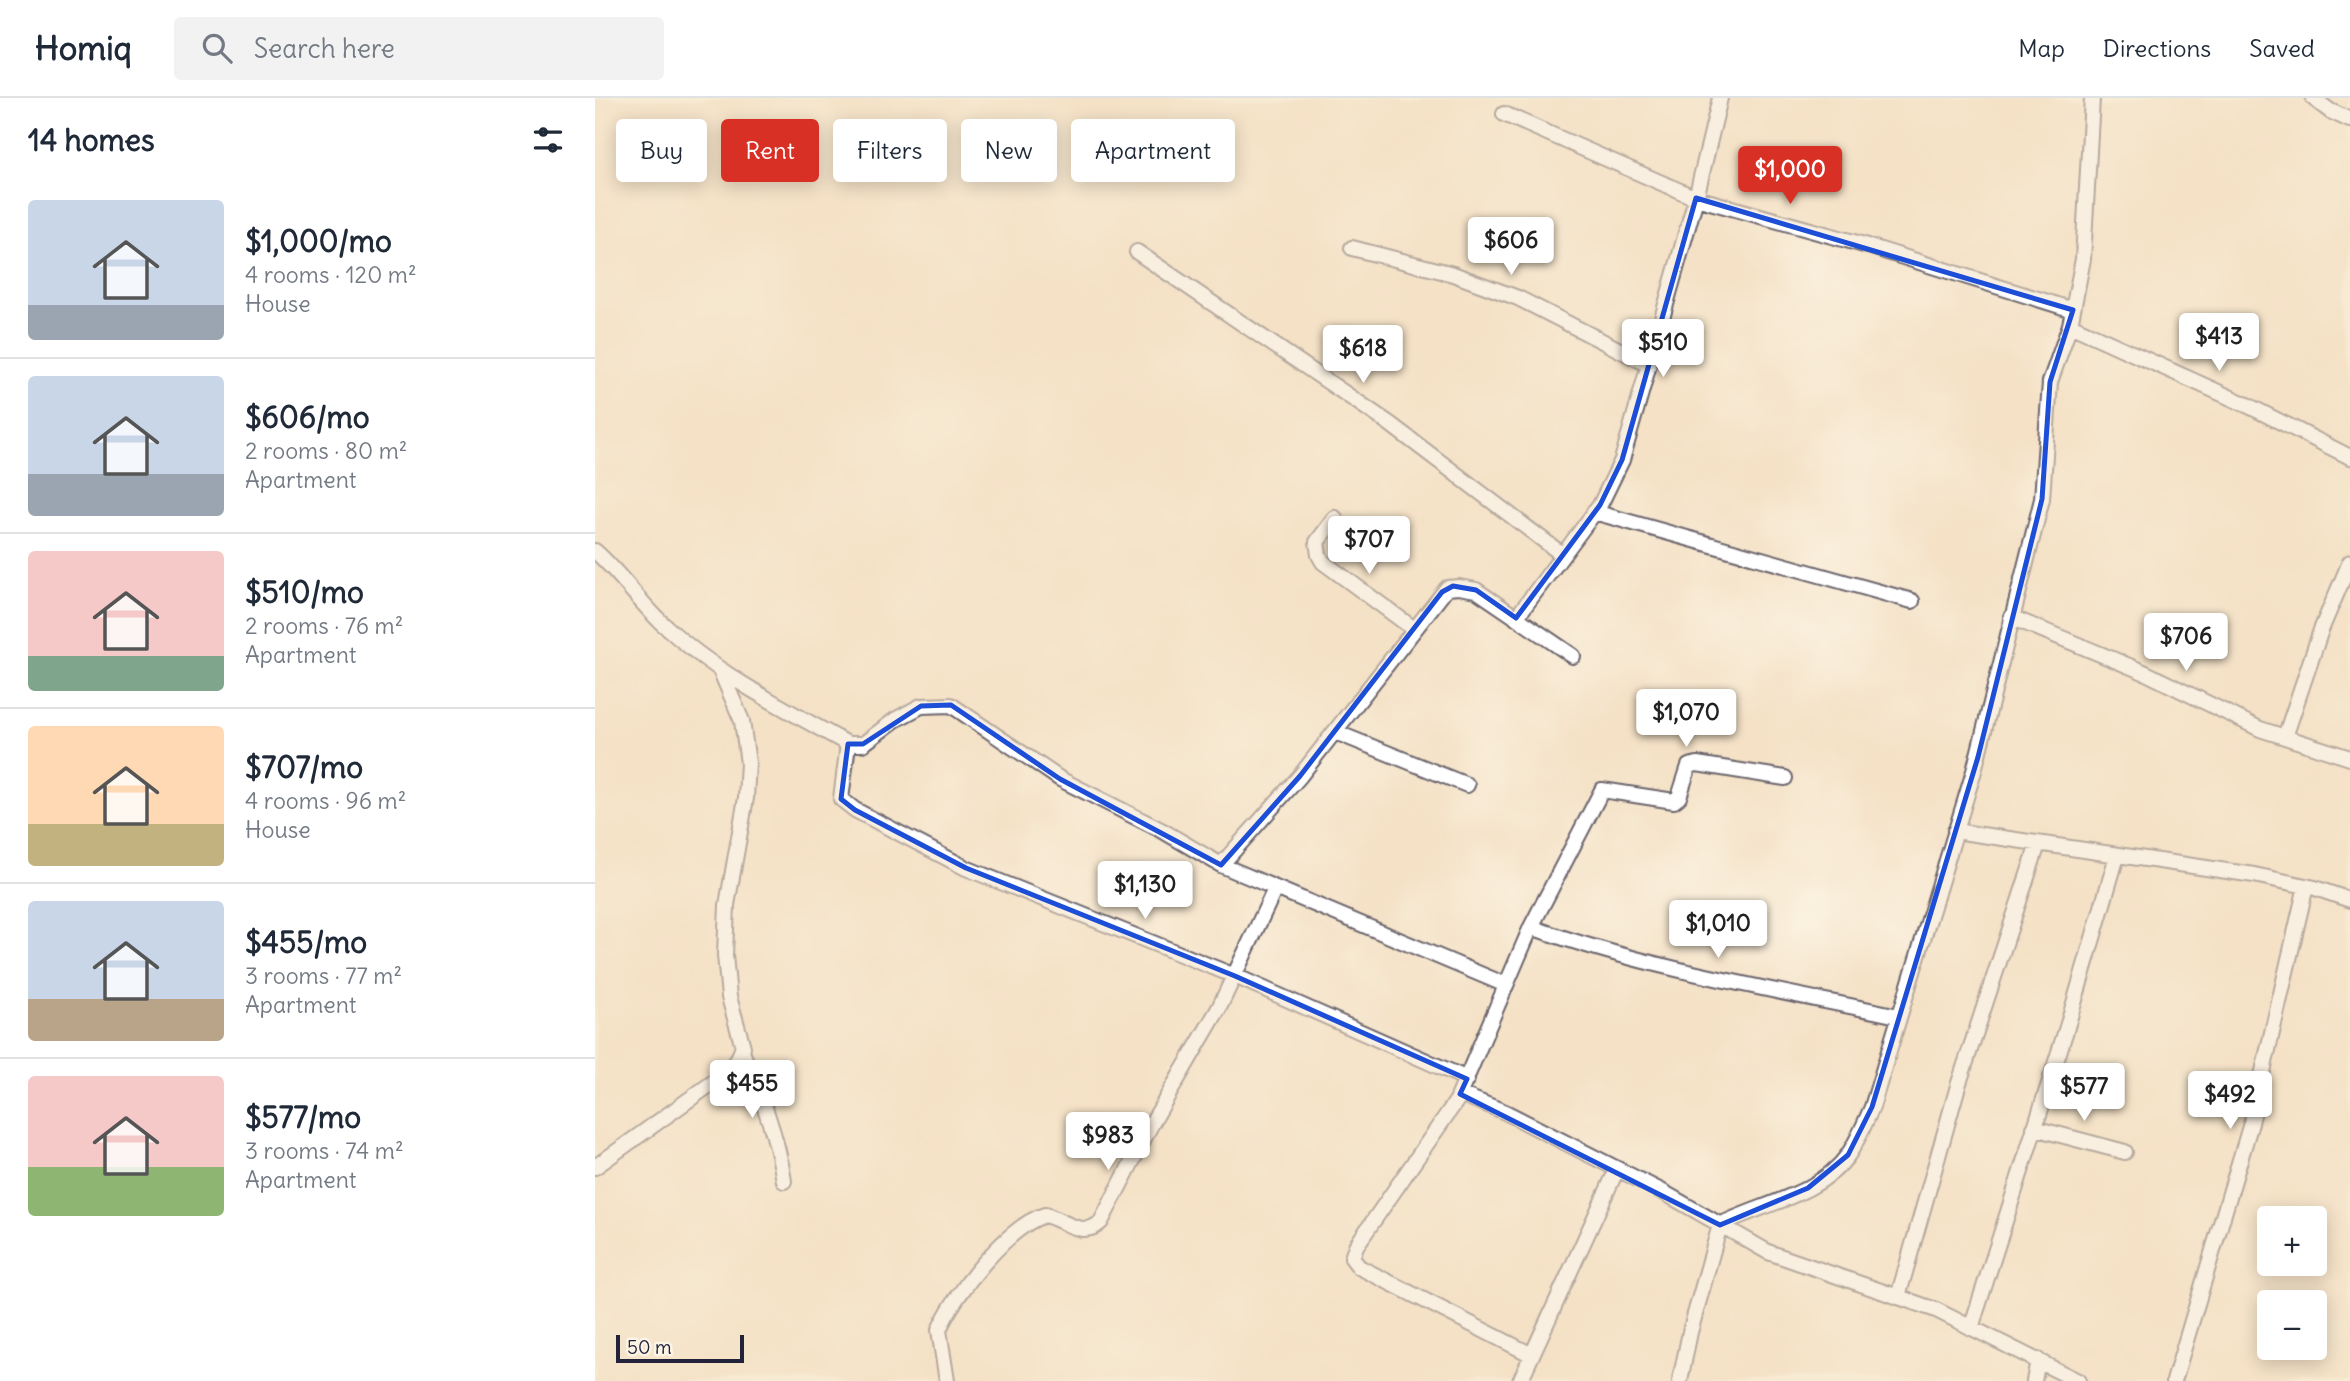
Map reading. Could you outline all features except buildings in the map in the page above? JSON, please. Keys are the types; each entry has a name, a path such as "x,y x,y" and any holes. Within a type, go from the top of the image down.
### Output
{"street":[{"path":"1516,618 1594,512 1622,460 1696,198 1720,98"},
{"path":"1720,1225 1808,1188 1839,1166 1861,1133 1872,1107 1978,757 2042,499 2050,382 2070,325 2083,259 2092,98"},
{"path":"2313,98 2330,111 2350,120"},
{"path":"1504,114 1696,198 1868,246 2073,310"},
{"path":"1352,248 1453,274 1518,298 1649,365"},
{"path":"1137,252 1390,424 1563,555"},
{"path":"2070,325 2249,406 2350,457"},
{"path":"1594,512 1912,601"},
{"path":"1335,518 1317,542 1319,555 1333,572 1414,629"},
{"path":"595,551 616,570 663,625 721,672 848,744 863,744 895,720 921,706 951,705 1060,779 1163,831 1221,865 1507,985"},
{"path":"2285,737 2321,630 2350,562"},
{"path":"1221,865 1335,732 1443,592 1454,586 1476,590 1573,656"},
{"path":"2011,617 2146,673 2260,729 2350,758"},
{"path":"721,672 742,721 748,763 742,823 727,905 725,955 729,997 742,1040 742,1052 766,1106 779,1148 784,1181"},
{"path":"1335,732 1467,785"},
{"path":"848,744 841,799 855,810 966,868 1235,976 1467,1079"},
{"path":"1532,1356 1359,1267 1352,1258 1356,1246 1460,1094 1531,928 1602,790 1674,801 1679,796 1689,766 1697,764 1785,778"},
{"path":"1955,831 2254,875 2306,886 2350,900"},
{"path":"1898,1297 1958,1086 2038,844"},
{"path":"1971,1328 2117,856"},
{"path":"2174,1381 2251,1123 2306,886"},
{"path":"947,1381 939,1330 972,1277 1016,1232 1035,1218 1053,1217 1077,1228 1092,1228 1101,1222 1152,1123 1202,1040 1275,889"},
{"path":"1531,928 1583,946 1698,974 1898,1016"},
{"path":"595,1167 715,1081 737,1061 742,1052"},
{"path":"1460,1094 1505,1112 1617,1169 1768,1251 1936,1310 2078,1381"},
{"path":"2034,1128 2125,1152"},
{"path":"1520,1381 1617,1169"},
{"path":"1680,1381 1690,1332 1720,1225"},
{"path":"2034,1381 2038,1360"}],"highlighted area":[{"path":"1696,198 2073,310 2050,382 2042,499 1978,757 1872,1107 1848,1155 1808,1188 1720,1225 1460,1094 1467,1079 1235,976 966,868 855,810 841,799 848,744 863,744 921,706 951,705 1060,779 1221,865 1300,776 1442,592 1453,586 1476,590 1516,618 1600,505 1622,460"}]}
